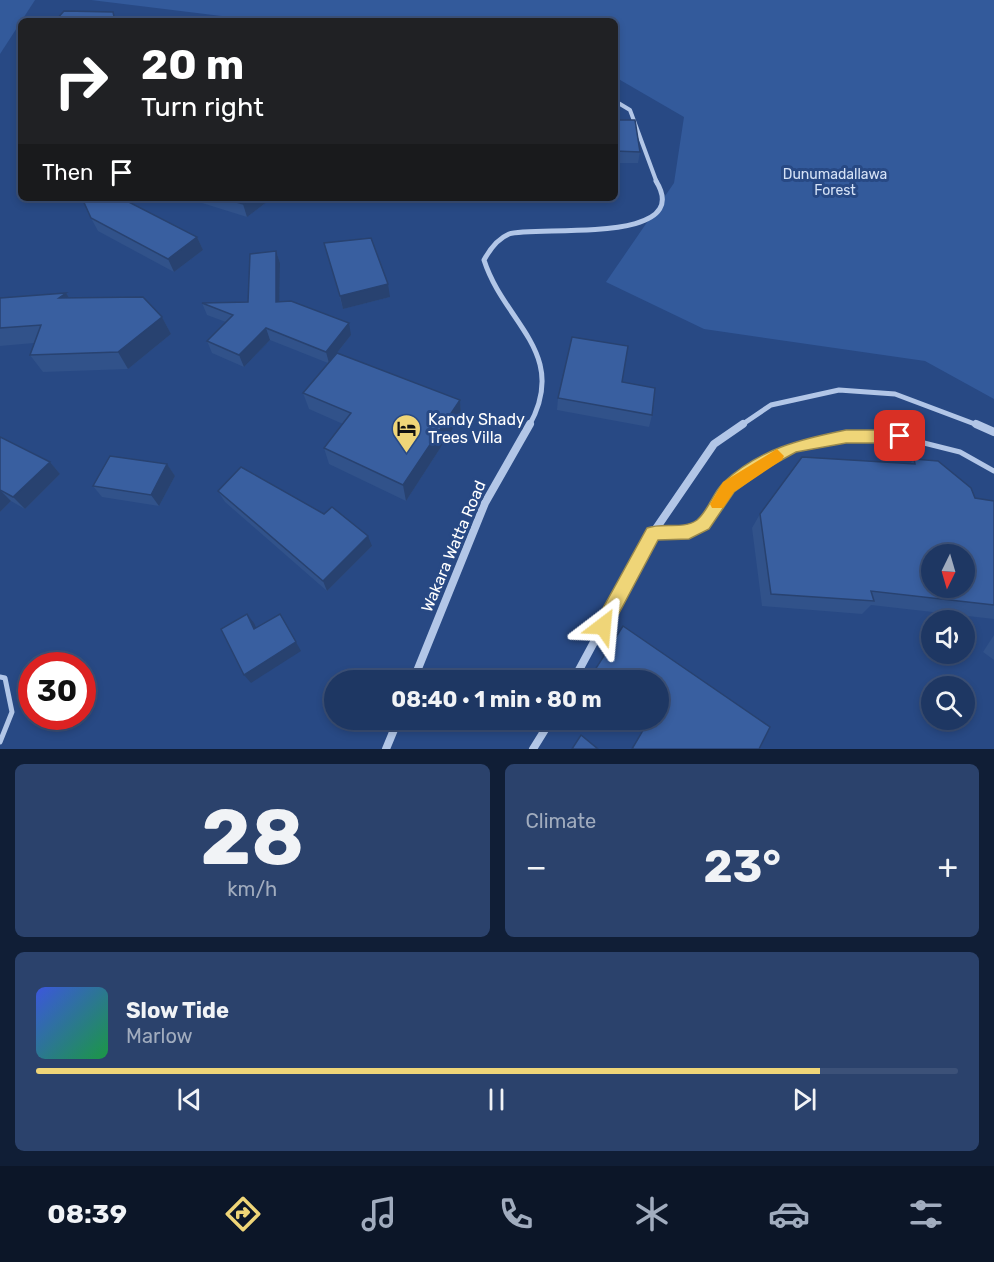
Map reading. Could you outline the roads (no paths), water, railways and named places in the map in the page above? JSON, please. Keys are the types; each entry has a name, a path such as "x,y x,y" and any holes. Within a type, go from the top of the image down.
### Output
{"street":[{"name":"Wakara Watta Road","path":"417,670 485,503 539,408 543,381 537,349 491,282 484,260 493,243 514,233 640,225 659,214 663,204 663,194 654,177 630,110 618,102"},
{"path":"579,670 653,533 714,444 771,405 839,390 895,394 945,411 994,432"},
{"path":"386,749 394,730"},
{"path":"533,749 545,730"}],"lane":[{"path":"653,533 689,532 704,524 728,487 761,464 793,447 846,436 900,436 960,452 994,471"},
{"path":"0,677 5,678 12,712 0,742"}],"place":[{"name":"Kandy Shady Trees Villa","path":"407,454"}],"park label":[{"name":"Dunumadallawa Forest","path":"835,182"}]}
